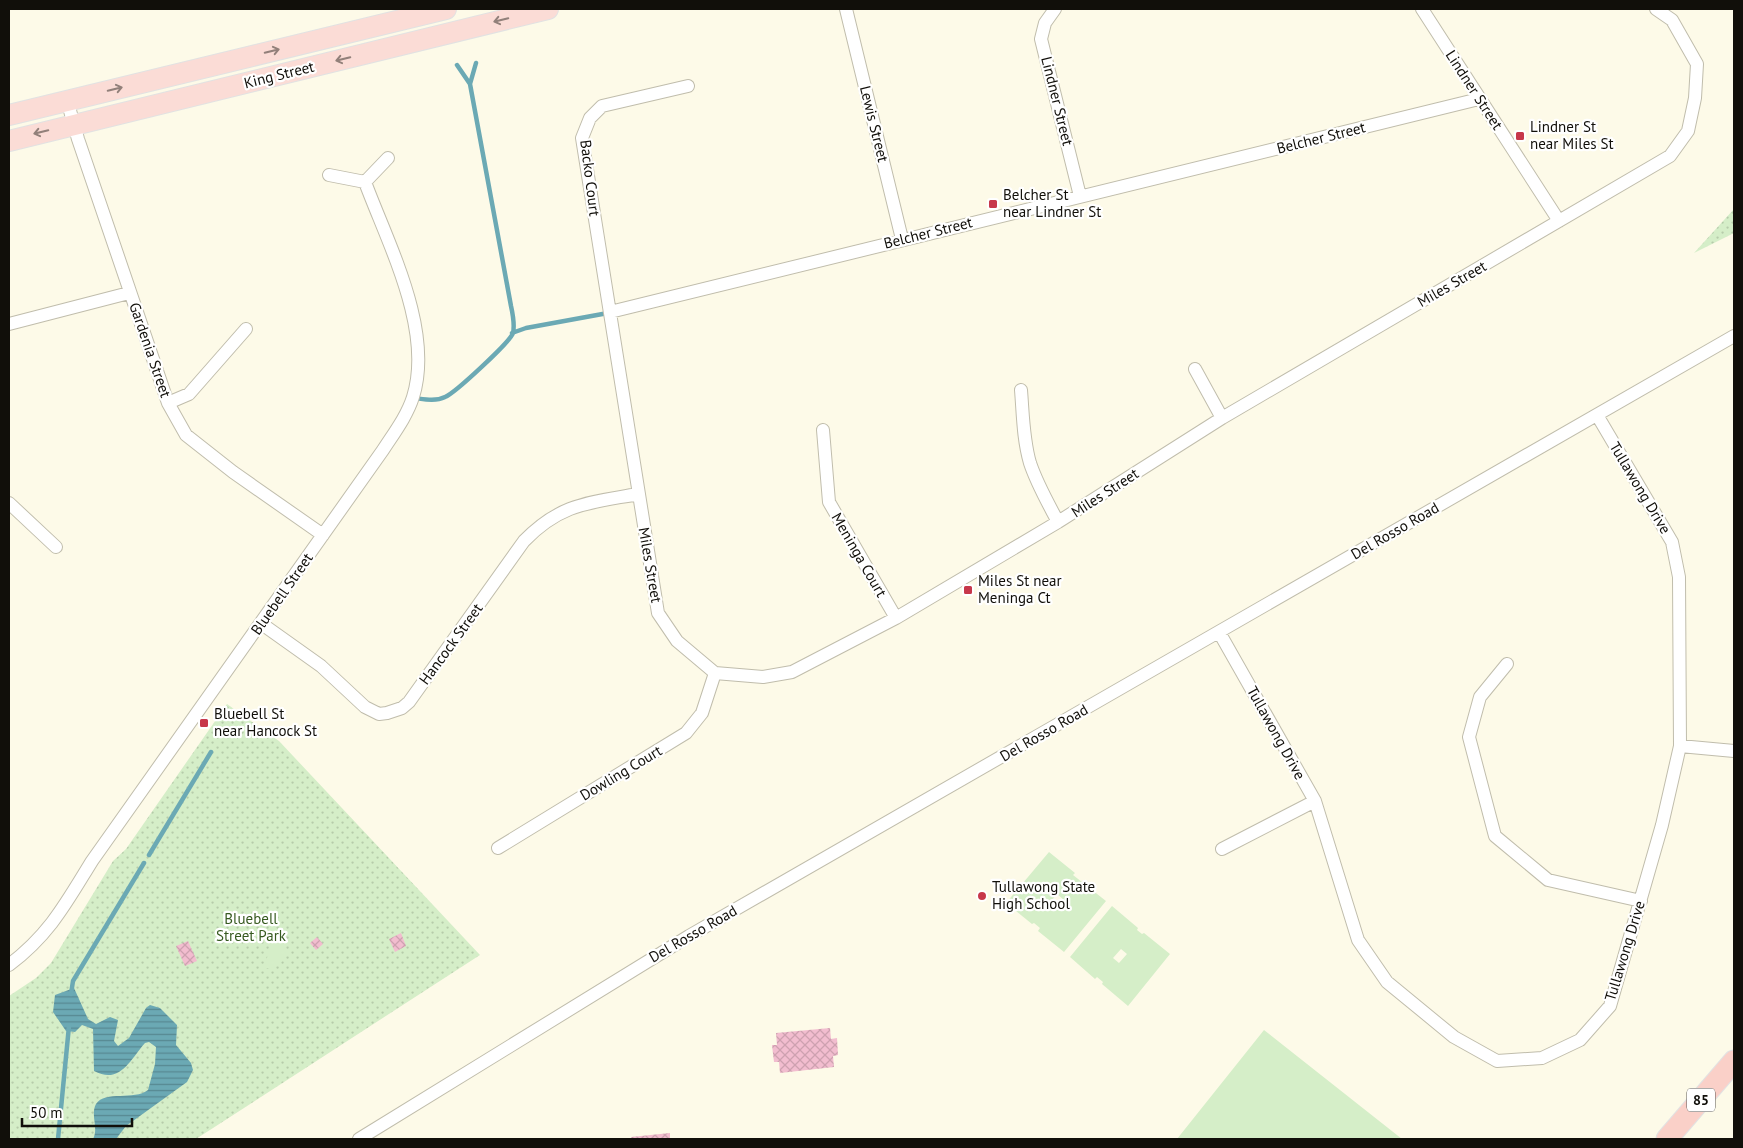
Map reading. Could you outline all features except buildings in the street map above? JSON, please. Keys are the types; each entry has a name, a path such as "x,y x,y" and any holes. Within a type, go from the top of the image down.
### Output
{"highway":[{"name":"85","path":"1667,1139 1734,1061"}],"main road":[{"name":"King Street","path":"9,115 446,9"},
{"name":"King Street","path":"9,140 548,9"}],"street":[{"name":"Lewis Street","path":"846,9 902,239"},
{"name":"Lindner Street","path":"1055,9 1045,23 1041,39 1080,196"},
{"name":"Lindner Street","path":"1422,9 1560,222"},
{"name":"Miles Street","path":"610,312 658,614 677,641 715,673 763,677 792,672 896,618 1058,522 1222,418 1670,156 1688,131 1695,98 1697,64 1672,20 1656,9"},
{"name":"Backo Court","path":"610,312 582,138 590,118 602,106 688,86"},
{"name":"Belcher Street","path":"610,312 1479,99"},
{"name":"Gardenia Street","path":"67,100 129,293 168,403 186,435 233,472 323,535"},
{"path":"329,175 365,182 388,158"},
{"name":"Bluebell Street","path":"9,965 26,952 53,924 102,846 262,624 398,427 412,398 417,379 419,357 411,305 365,182"},
{"path":"9,324 129,293"},
{"path":"168,403 189,394 246,329"},
{"name":"Del Rosso Road","path":"359,1139 689,936 1734,336"},
{"path":"1195,369 1222,418"},
{"path":"1021,390 1024,430 1030,462 1040,488 1058,522"},
{"name":"Tullawong Drive","path":"1220,632 1315,801 1358,940 1387,982 1454,1037 1497,1061 1542,1058 1580,1040 1610,1006 1662,826 1680,746 1679,577 1672,542 1597,414"},
{"name":"Meninga Court","path":"823,430 829,502 896,618"},
{"name":"Hancock Street","path":"262,624 321,666 365,707 379,714 394,711 409,702 524,541 546,520 575,506 638,494"},
{"path":"9,503 56,547"},
{"path":"1507,664 1480,697 1468,737 1495,836 1548,880 1641,901"},
{"name":"Dowling Court","path":"498,848 686,733 702,713 715,673"},
{"path":"1680,746 1734,751"},
{"path":"1222,849 1315,801"}],"green space":[{"path":"1734,209 1734,233 1694,253"},
{"name":"Bluebell Street Park","path":"227,704 279,741 480,955 196,1139 9,1139 9,996 36,978 51,963 113,861 126,849"},
{"path":"1049,852 1075,873 1073,875 1106,901 1064,952 1038,931 1040,928 1034,923 1032,924 1006,903","holes":["1057,894 1064,900 1055,909 1049,904"]},
{"path":"1112,906 1138,928 1137,930 1142,934 1144,933 1170,954 1128,1006 1102,984 1103,982 1097,977 1095,979 1070,957","holes":["1121,949 1127,954 1119,963 1113,958"]},
{"path":"272,933 282,938 286,954 283,961 278,965 272,968 265,968"},
{"path":"1264,1030 1402,1139 1177,1139"}],"water":[{"path":"74,988 88,1019 96,1024 110,1017 118,1020 114,1041 118,1046 129,1038 146,1008 150,1005 160,1008 177,1025 176,1045 191,1063 193,1070 187,1082 126,1126 116,1139 93,1139 95,1135 94,1108 100,1100 106,1097 135,1095 148,1090 155,1064 156,1047 149,1042 145,1043 124,1069 118,1073 103,1075 94,1071 93,1029 82,1025 75,1032 66,1031 53,1012 55,995"}],"waterway":[{"path":"470,84 476,63"},
{"path":"414,398 437,399 451,393 493,356 510,338 514,330 470,84 457,65"},
{"path":"512,333 526,328 608,313"},
{"path":"149,855 211,752"},
{"path":"71,994 73,981 144,863"},
{"path":"58,1139 69,1026"}],"place":[{"name":"Lindner St near Miles St","path":"1520,136"},
{"name":"Belcher St near Lindner St","path":"993,204"},
{"name":"Miles St near Meninga Ct","path":"968,590"},
{"name":"Bluebell St near Hancock St","path":"204,723"},
{"name":"Tullawong State High School","path":"982,896"}]}
